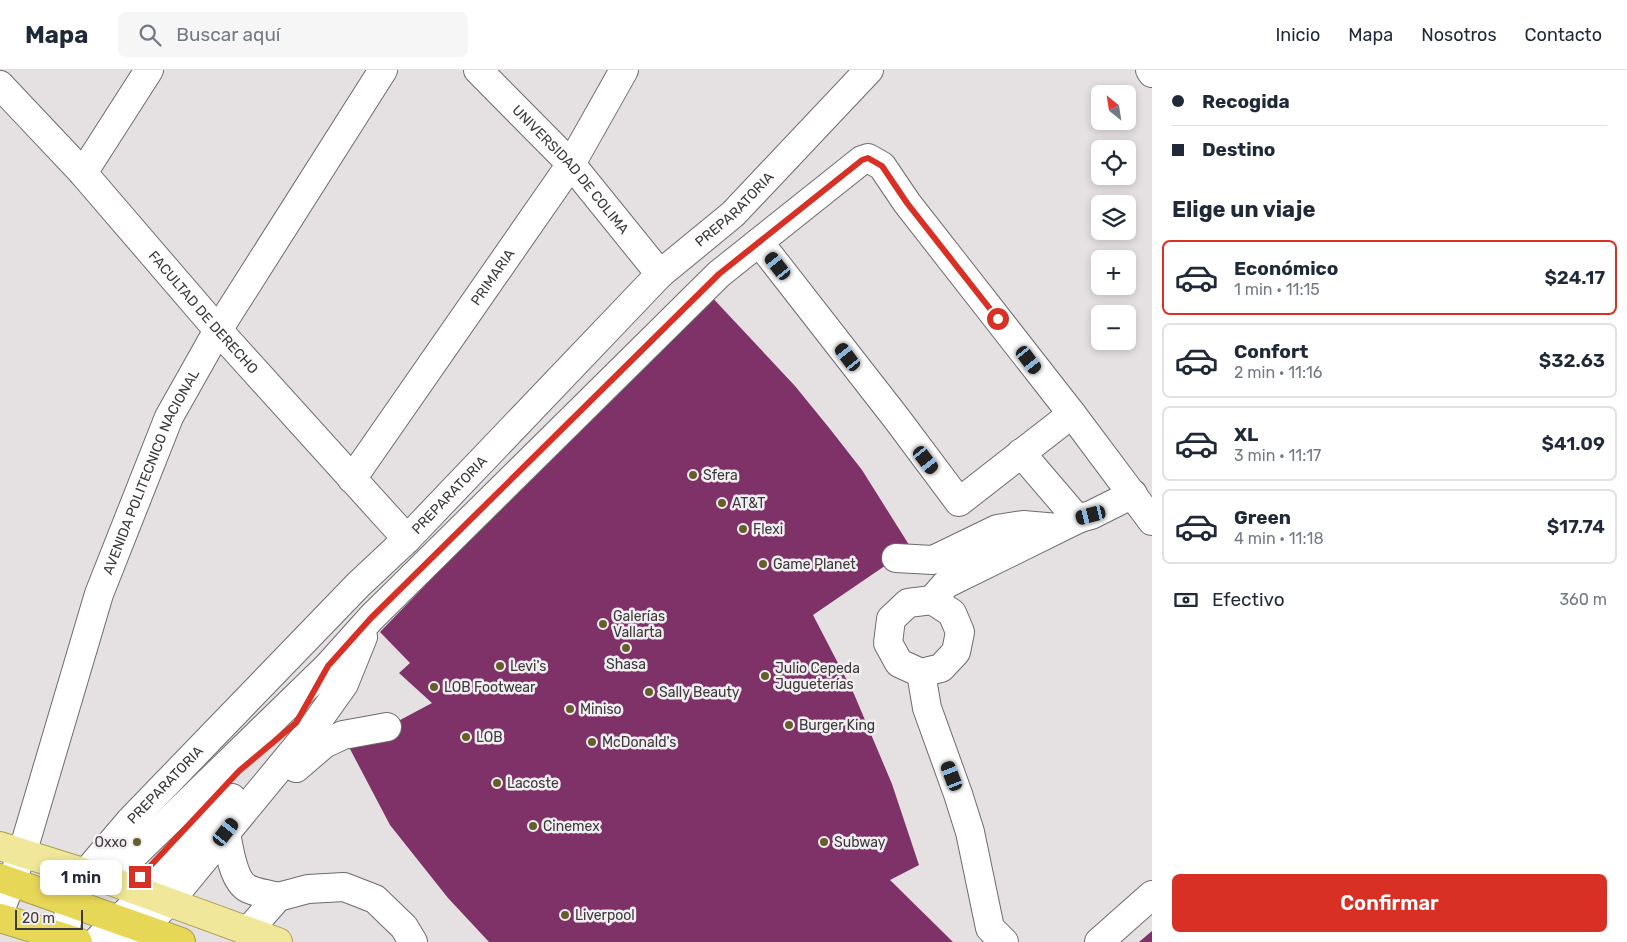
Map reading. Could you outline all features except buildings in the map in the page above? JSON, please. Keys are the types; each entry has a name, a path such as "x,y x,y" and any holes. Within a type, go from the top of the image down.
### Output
{"highway":[{"path":"6,880 71,903 129,930 181,942"},
{"path":"0,918 69,940"}],"main road":[{"path":"11,850 127,888 278,942"}],"street":[{"path":"83,173 149,70"},
{"name":"AVENIDA POLITECNICO NACIONAL","path":"0,911 11,850 100,594 169,417 218,330 383,70"},
{"name":"UNIVERSIDAD DE COLIMA","path":"478,70 571,164 660,274"},
{"name":"PRIMARIA","path":"352,479 571,164 624,70"},
{"name":"PREPARATORIA","path":"69,940 71,903 127,888 130,821 358,585 407,539 660,274 733,214 869,70"},
{"name":"FACULTAD DE DERECHO","path":"0,85 83,173 218,330 407,539"},
{"path":"96,942 129,930 127,888 371,618 719,274 862,160 868,158 882,166 907,203 1072,414 1152,522"},
{"path":"759,242 959,502 1072,414"},
{"path":"1021,453 1074,515 1070,523"},
{"path":"932,600 946,584 1133,494"},
{"path":"896,558 933,560 997,530 1023,525 1070,523"},
{"path":"932,600 952,612 960,632 956,652 941,668 921,673 899,663 895,656 888,643 891,619 908,603 932,600"},
{"path":"371,618 344,684 314,726 234,823 232,862 239,879 247,888 278,897 308,889 344,887 375,899 404,927 413,942"},
{"path":"127,888 247,781 296,723 328,666"},
{"path":"921,673 927,708 970,832 990,928 1004,942"},
{"path":"127,888 234,823 324,744 343,735 387,727"},
{"path":"1099,942 1152,895"},
{"path":"247,932 278,897"}],"place":[{"name":"Sfera","path":"693,475"},
{"name":"AT&T","path":"722,503"},
{"name":"Flexi","path":"743,529"},
{"name":"Game Planet","path":"763,564"},
{"name":"Galerías Vallarta","path":"603,624"},
{"name":"Shasa","path":"626,648"},
{"name":"Levi's","path":"500,666"},
{"name":"Julio Cepeda Jugueterías","path":"765,676"},
{"name":"LOB Footwear","path":"434,687"},
{"name":"Sally Beauty","path":"649,692"},
{"name":"Miniso","path":"570,709"},
{"name":"Burger King","path":"789,725"},
{"name":"LOB","path":"466,737"},
{"name":"McDonald's","path":"592,742"},
{"name":"Lacoste","path":"497,783"},
{"name":"Cinemex","path":"533,826"},
{"name":"Oxxo","path":"137,842"},
{"name":"Subway","path":"824,842"},
{"name":"Liverpool","path":"565,915"}],"route":[{"path":"140,877 239,771 296,723 328,666 371,618 719,274 862,160 868,158 882,166 907,203 998,319"}]}
